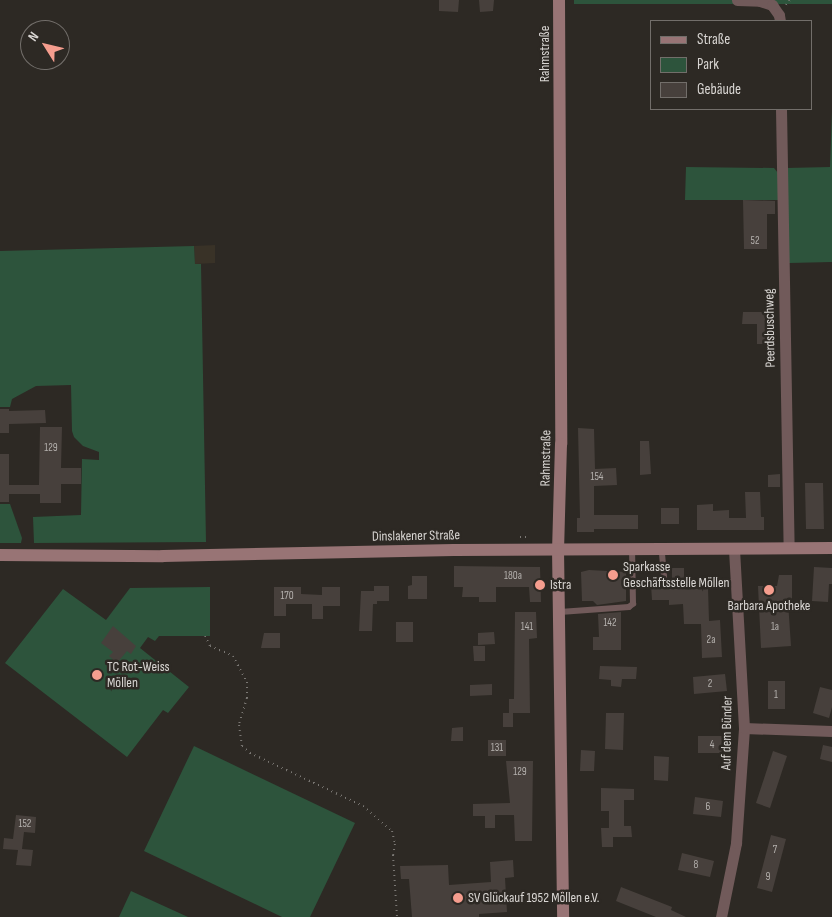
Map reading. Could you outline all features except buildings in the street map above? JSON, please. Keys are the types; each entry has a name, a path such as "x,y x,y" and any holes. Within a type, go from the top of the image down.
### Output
{"main road":[{"name":"Rahmstraße","path":"560,0 562,444 558,549 563,917"},
{"name":"Dinslakener Straße","path":"0,555 163,556 632,548 832,548"}],"street":[{"path":"737,0 760,1 772,5 779,15 780,20"},
{"name":"Peerdsbuschweg","path":"781,110 789,547"},
{"name":"Auf dem Bünder","path":"721,917 736,842 744,728 734,548"},
{"path":"744,728 832,731"}],"lane":[{"path":"560,612 628,607 633,604 632,548"},
{"path":"662,548 665,584 737,582"}],"path":[{"path":"204,636 210,646 233,656 247,682 247,698 239,725 242,746 250,753 362,806 373,813 392,831 395,844 393,855 397,917"}],"shaded area":[{"path":"215,245 215,263 195,264 194,246"}],"green space":[{"path":"574,0 832,0 832,4 574,4"},
{"path":"832,111 832,262 789,263 786,168 830,167"},
{"path":"686,167 774,168 778,173 779,200 685,200"},
{"path":"194,246 195,264 201,264 206,542 34,543 33,517 81,515 82,459 99,460 99,452 83,446 74,437 72,431 71,385 36,386 12,399 10,407 0,407 0,251"},
{"path":"0,504 10,504 22,538 21,543 0,543"},
{"name":"TC Rot-Weiss Möllen","path":"210,587 210,636 159,636 155,641 148,637 140,648 189,687 168,713 163,710 127,757 5,663 63,589 106,620 130,588"},
{"path":"194,746 355,823 310,917 282,917 144,851"},
{"path":"131,891 188,917 119,917"}],"place":[{"name":"Sparkasse Geschäftsstelle Möllen","path":"613,575"},
{"name":"Istra","path":"540,585"},
{"name":"Barbara Apotheke","path":"769,590"},
{"name":"TC Rot-Weiss Möllen","path":"97,675"},
{"name":"SV Glückauf 1952 Möllen e.V.","path":"458,898"}]}
